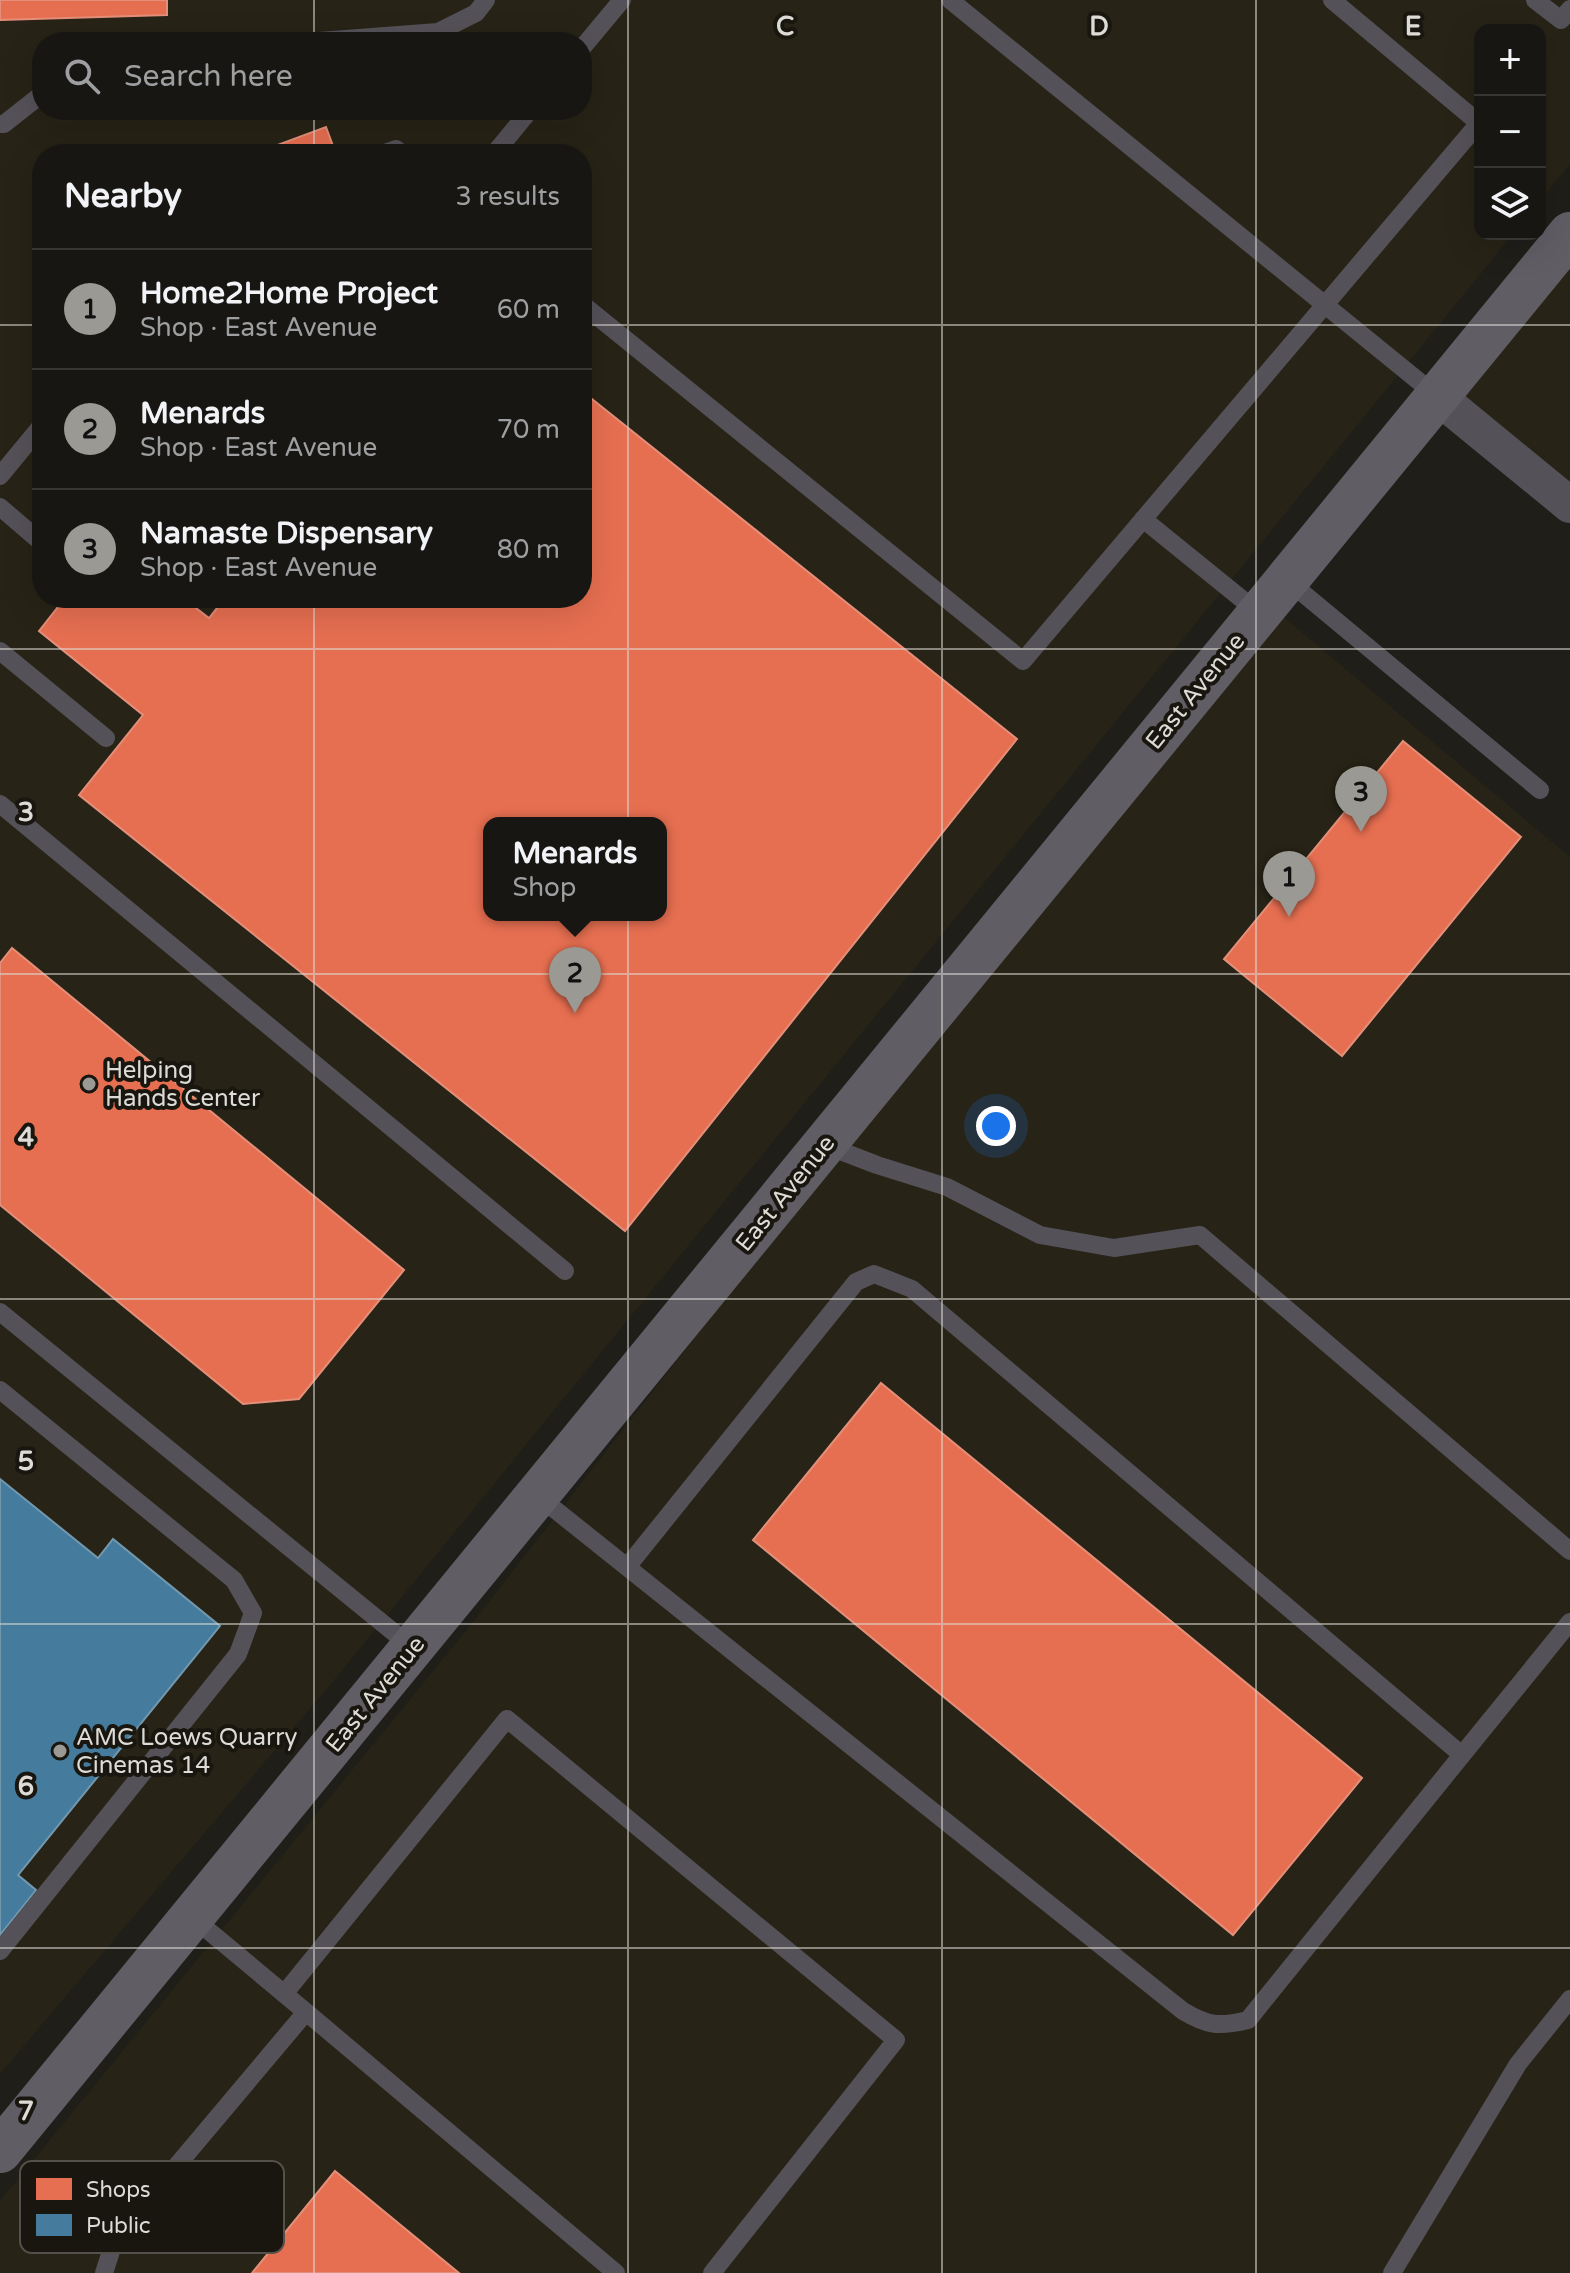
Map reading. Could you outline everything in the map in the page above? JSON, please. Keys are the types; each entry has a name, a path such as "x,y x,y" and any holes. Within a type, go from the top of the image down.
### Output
{"street":[{"name":"East Avenue","path":"0,2151 1570,234"},
{"path":"1437,396 1570,505"}],"lane":[{"path":"438,32 476,13 486,0"},
{"path":"592,36 622,0"},
{"path":"950,0 1437,396"},
{"path":"592,312 1023,661 1479,123 1332,0"},
{"path":"1535,0 1561,20 1570,9"},
{"path":"0,124 32,102"},
{"path":"502,144 522,120"},
{"path":"0,476 32,442"},
{"path":"0,507 32,534"},
{"path":"1143,519 1259,613"},
{"path":"1287,580 1540,790"},
{"path":"0,651 106,738"},
{"path":"0,804 565,1271"},
{"path":"825,1145 947,1187 1040,1235 1114,1248 1200,1235 1570,1551"},
{"path":"627,1567 856,1282 874,1274 912,1289 1462,1755"},
{"path":"0,1312 413,1648"},
{"path":"0,1390 234,1580 253,1613 238,1654 0,1951"},
{"path":"538,1496 1170,2002 1204,2024 1226,2025 1248,2020 1570,1622"},
{"path":"284,1994 507,1719 896,2040 712,2273"},
{"path":"192,1917 616,2273"},
{"path":"1392,2273 1518,2064 1570,1999"},
{"path":"181,2161 306,2012"},
{"path":"104,2273 110,2253"}],"shaded area":[{"path":"0,0 1570,0 1570,164 1546,194 1546,24 1474,24 1474,240 1508,240 331,1684 0,2074"},
{"path":"1570,246 1570,493 1449,391"},
{"path":"1274,609 1570,857 1570,2273 0,2273 0,2201 20,2177 20,2253 284,2253 284,2161 33,2161 469,1627 1034,903"}],"building: Shops":[{"path":"0,0 167,0 167,15 0,20"},
{"path":"326,127 332,144 280,144"},
{"path":"592,399 1017,739 625,1231 79,795 143,715 39,631 57,608 196,608 209,618 217,608 592,608"},
{"path":"1403,741 1521,837 1342,1056 1224,959"},
{"name":"Helping Hands Center","path":"12,948 404,1270 299,1399 243,1404 0,1205 0,963"},
{"path":"881,1383 1362,1778 1233,1935 753,1540"},
{"path":"335,2171 459,2273 252,2273 268,2253 284,2253 284,2234"}],"building: Public":[{"name":"AMC Loews Quarry Cinemas 14","path":"0,1479 98,1558 113,1539 220,1626 18,1875 36,1890 0,1935"}],"place":[{"name":"Namaste Dispensary","path":"1361,832"},
{"name":"Home2Home Project","path":"1289,917"},
{"name":"Menards","path":"575,1013"},
{"name":"Helping Hands Center","path":"89,1084"},
{"name":"AMC Loews Quarry Cinemas 14","path":"60,1751"}]}
